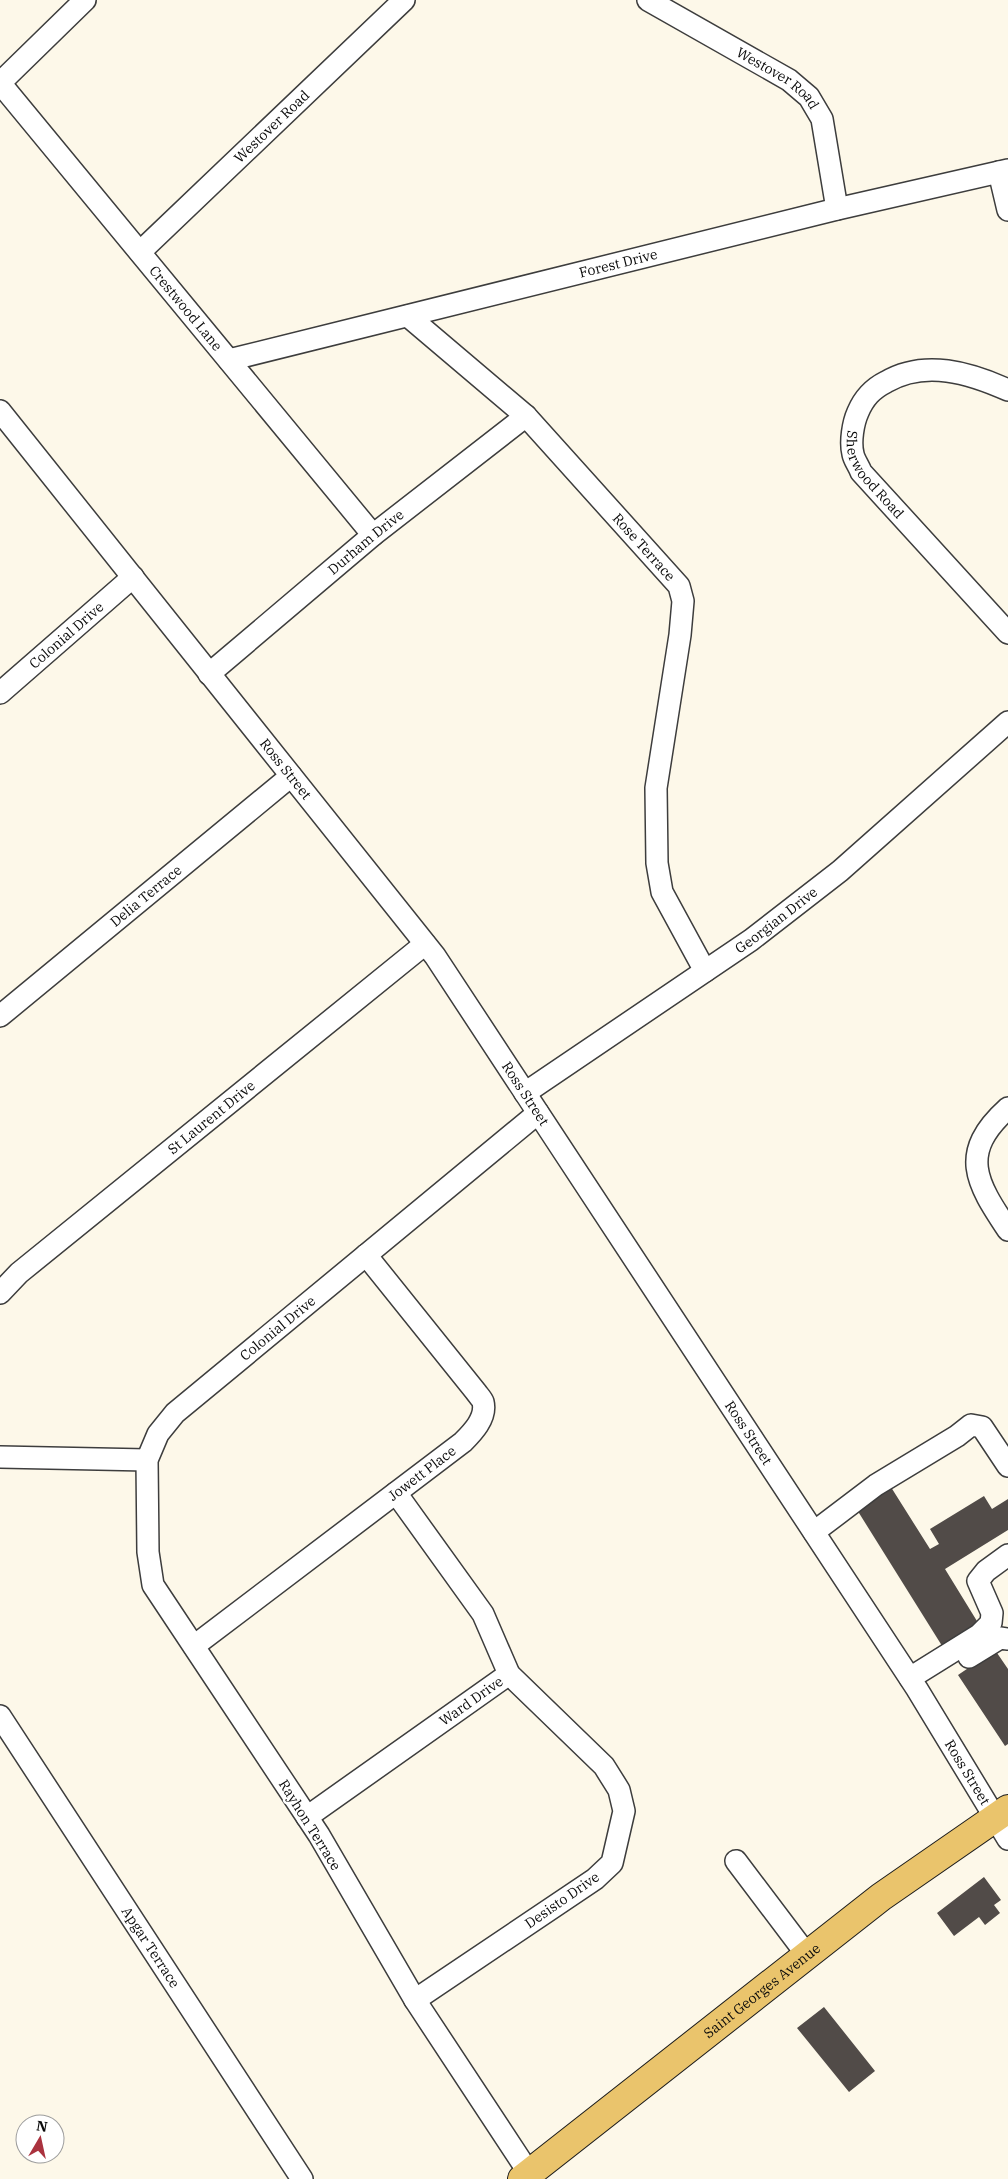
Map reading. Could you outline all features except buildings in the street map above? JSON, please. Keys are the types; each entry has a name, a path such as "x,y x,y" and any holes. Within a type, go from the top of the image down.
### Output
{"main road":[{"name":"Saint Georges Avenue","path":"525,2176 881,1897 1004,1822"}],"street":[{"path":"0,83 85,0"},
{"name":"Westover Road","path":"140,252 404,0"},
{"name":"Westover Road","path":"648,0 789,80 809,97 822,120 838,209"},
{"name":"Crestwood Lane","path":"0,83 373,535"},
{"path":"1003,171 1008,210"},
{"name":"Forest Drive","path":"229,360 838,209 1003,171"},
{"name":"Rose Terrace","path":"408,316 526,416 679,586 683,601 680,635 656,788 657,863 662,892 705,971"},
{"name":"Sherwood Road","path":"1008,390 979,377 943,370 919,370 897,375 875,388 862,401 856,417 852,439 853,454 861,472 1008,633"},
{"name":"Ross Street","path":"0,411 425,944 1004,1822"},
{"name":"Durham Drive","path":"210,674 373,535 526,416"},
{"name":"Colonial Drive","path":"0,693 133,577"},
{"name":"Georgian Drive","path":"525,1094 751,940 840,871 1008,722"},
{"name":"Delia Terrace","path":"0,1016 291,776"},
{"name":"St Laurent Drive","path":"0,1293 19,1273 425,944"},
{"path":"1008,1108 989,1126 982,1137 977,1156 978,1175 984,1193 1008,1230"},
{"name":"Colonial Drive","path":"147,1460 158,1434 175,1413 538,1113"},
{"name":"Jowett Place","path":"194,1646 475,1431 482,1414 483,1403 366,1255"},
{"path":"814,1532 876,1485 957,1436 970,1425 982,1427 1008,1466"},
{"path":"0,1457 147,1460"},
{"name":"Rayhon Terrace","path":"147,1460 148,1552 153,1585 307,1817 415,2000 525,2176"},
{"name":"Ward Drive","path":"307,1817 509,1674 483,1614 396,1493"},
{"path":"914,1684 979,1635 991,1623 992,1612 978,1581 986,1571 1008,1555"},
{"path":"914,1684 1000,1638 1008,1639"},
{"name":"Desisto Drive","path":"415,2000 596,1879 612,1863 624,1811 619,1790 604,1766 509,1674"},
{"name":"Apgar Terrace","path":"0,1716 302,2179"},
{"path":"736,1861 807,1955"}]}
